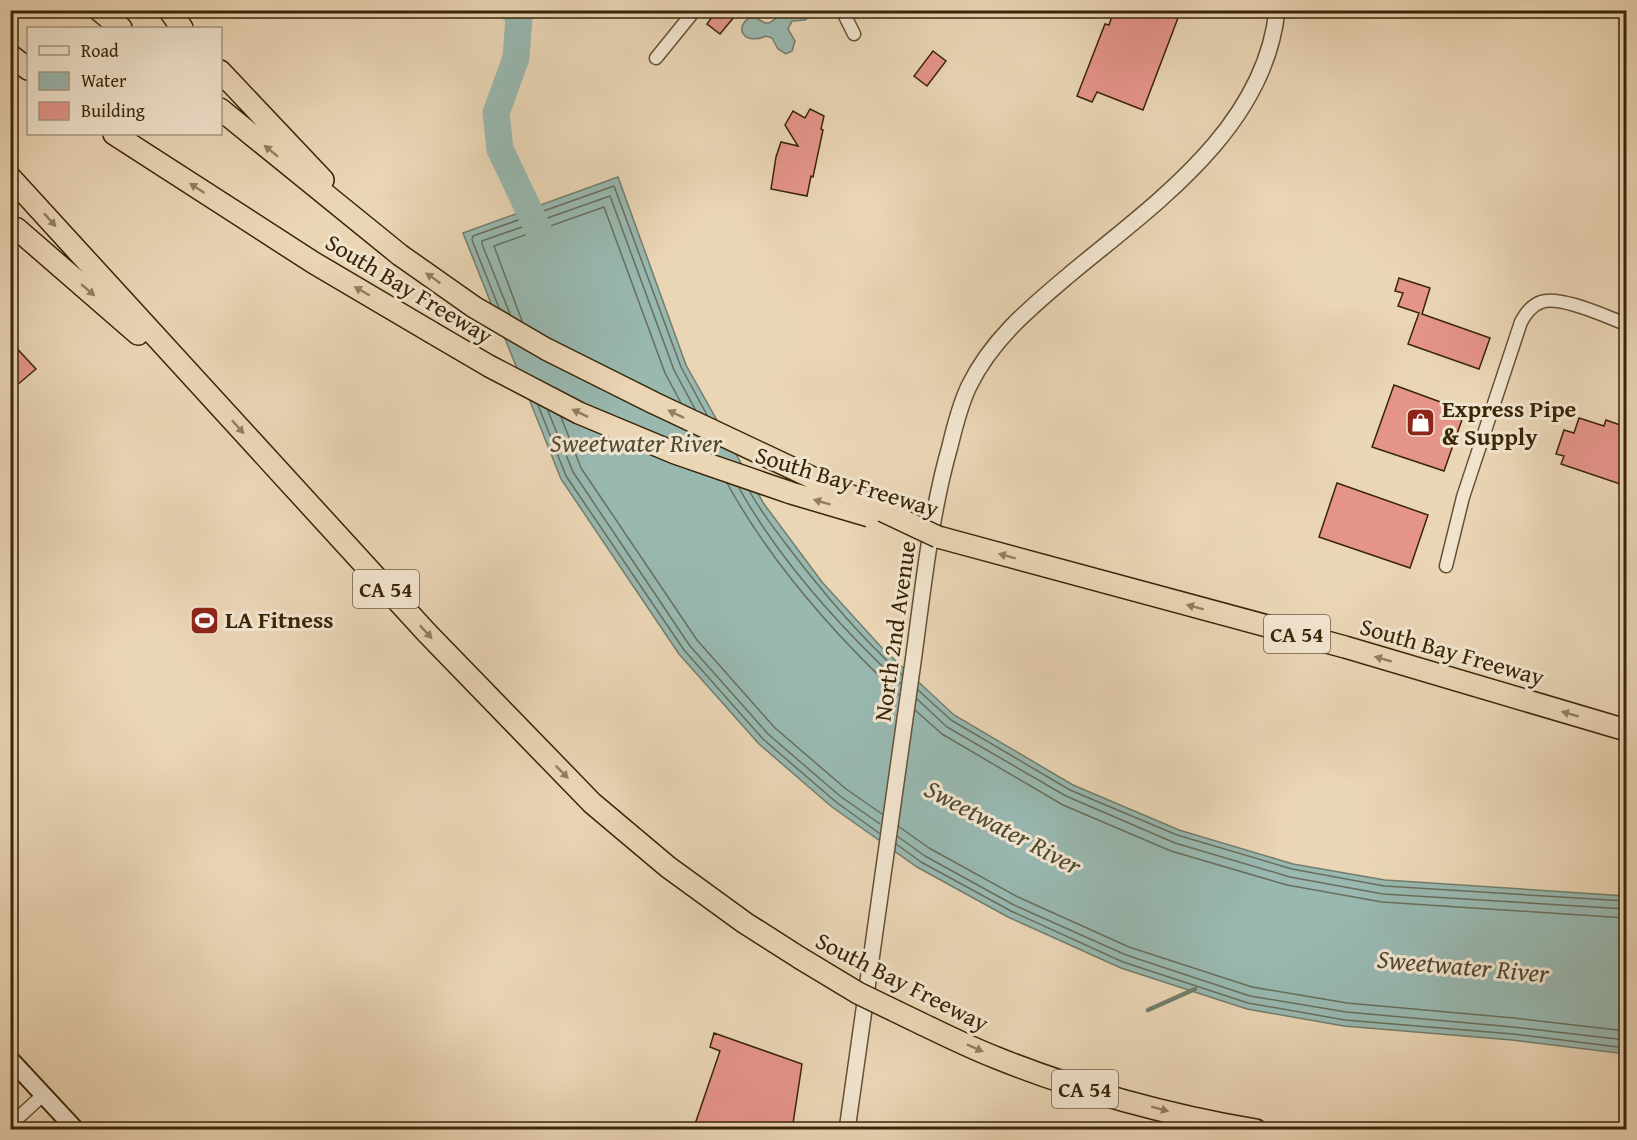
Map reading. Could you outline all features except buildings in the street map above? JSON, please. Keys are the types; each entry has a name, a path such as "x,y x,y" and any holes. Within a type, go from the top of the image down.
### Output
{"highway":[{"path":"99,10 120,27"},
{"path":"169,10 181,27"},
{"path":"10,55 27,68"},
{"path":"222,73 295,148 366,227"},
{"path":"222,111 400,255 474,307 546,349 693,422 938,537"},
{"name":"South Bay Freeway","path":"116,135 304,257 489,366 579,414 665,448 791,493 965,545 1345,647 1626,730"},
{"name":"South Bay Freeway","path":"10,177 427,633 592,803 668,867 745,923 858,993 997,1058 1084,1089 1210,1122 1256,1130"},
{"path":"10,226 17,229 208,394"}],"main road":[{"path":"10,1059 76,1130"}],"street":[{"path":"656,58 695,10"},
{"path":"842,10 854,34"},
{"name":"North 2nd Avenue","path":"846,1130 924,580 941,478 969,387 984,359 1022,315 1174,188 1206,157 1232,123 1262,72 1277,10"},
{"path":"1446,566 1463,498 1521,321 1528,310 1544,301 1557,301 1626,324"},
{"path":"10,1118 20,1116 43,1095"}],"water":[{"path":"776,11 817,11 805,20 792,21 788,29 795,41 792,51 786,54 778,49 772,38 766,36 752,39 743,34 742,30 746,20 752,16 769,23 775,19"},
{"name":"Sweetwater River","path":"618,177 686,365 764,504 822,582 882,648 954,715 1073,785 1179,830 1293,864 1385,880 1626,896 1626,1054 1512,1040 1344,1026 1247,1009 1121,968 1008,917 917,867 832,807 759,744 679,654 561,479 463,233"}],"waterway":[{"name":"Sweetwater River","path":"513,10 519,17 516,58 496,113 500,149 544,242"},
{"path":"1148,1010 1195,989"}],"place":[{"name":"Express Pipe & Supply","path":"1421,423"},
{"name":"LA Fitness","path":"204,620"}]}
